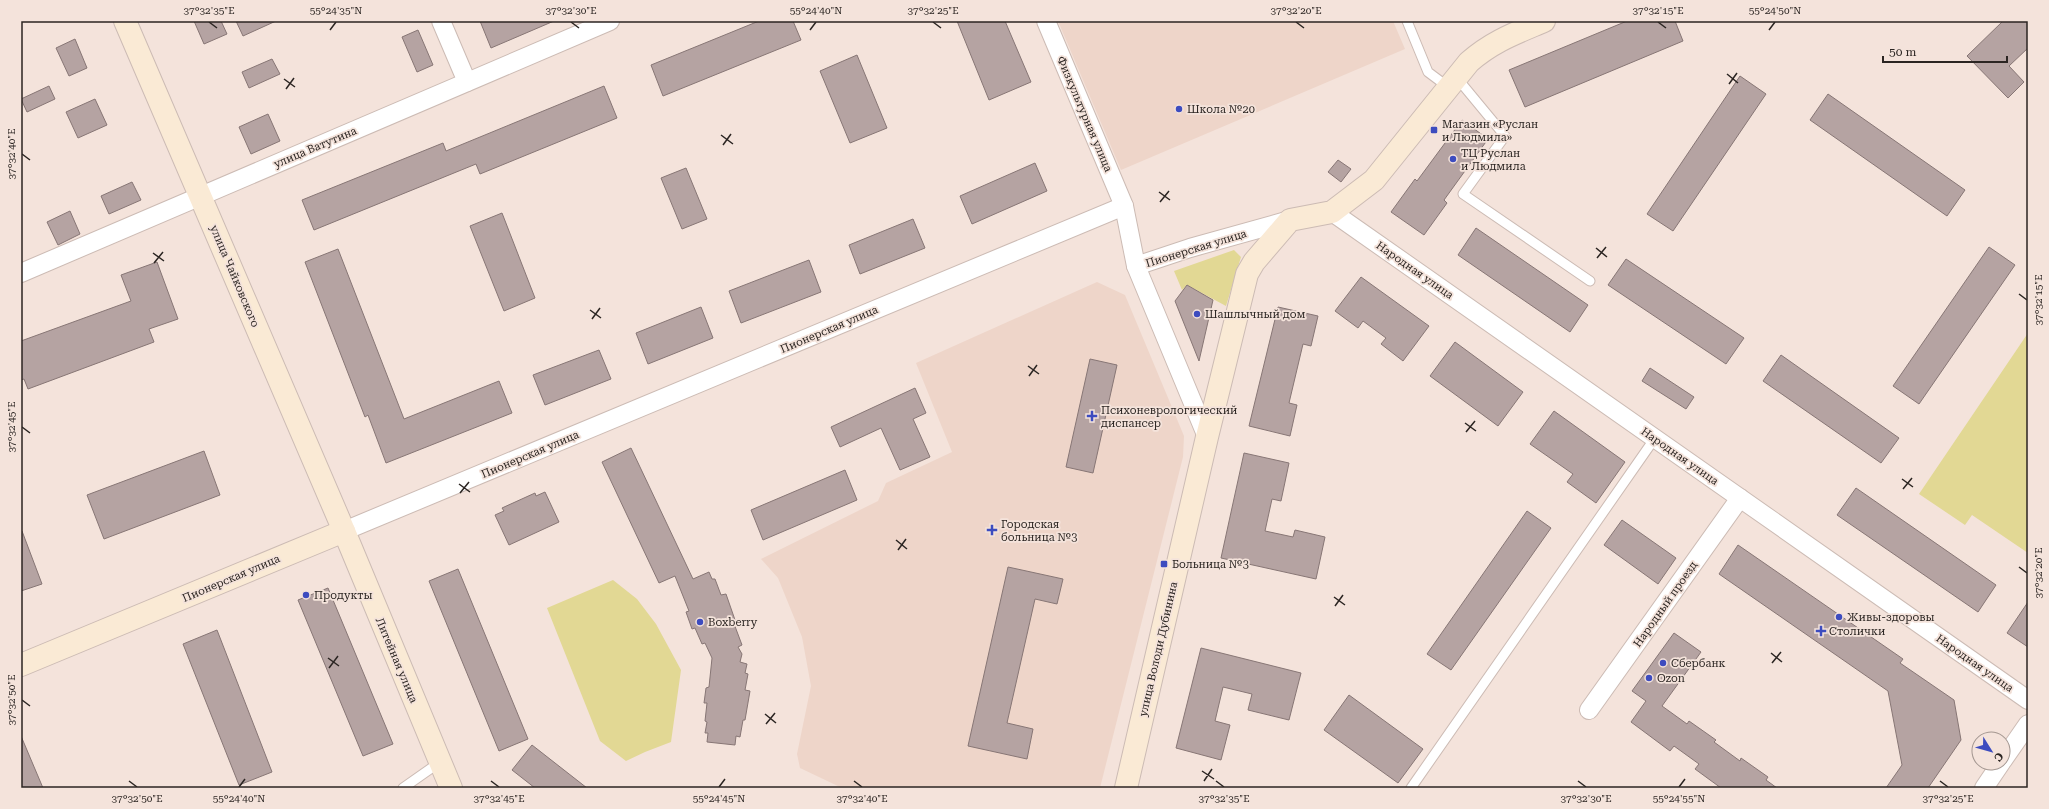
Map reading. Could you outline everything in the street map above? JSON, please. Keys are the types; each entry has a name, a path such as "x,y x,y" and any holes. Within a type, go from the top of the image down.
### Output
{"street":[{"name":"улица Чайковского","path":"125,21 344,531"},
{"path":"441,21 467,82"},
{"name":"улица Ватутина","path":"21,273 610,21"},
{"name":"Физкультурная улица","path":"1046,21 1124,206"},
{"name":"Пионерская улица","path":"21,665 1124,206 1136,266 1190,248 1290,220 1332,212 1374,180 1469,62 1494,43 1544,21"},
{"name":"Народная улица","path":"1332,212 2028,700"},
{"name":"улица Володи Дубинина","path":"1126,788 1207,437 1247,274 1254,262 1290,220"},
{"path":"1136,266 1207,437"},
{"name":"Народный проезд","path":"1589,710 1740,498"},
{"name":"Литейная улица","path":"344,531 451,788"},
{"path":"2011,748 2028,724"},
{"path":"1985,788 1996,771"}],"lane":[{"path":"1407,21 1428,72 1452,83 1505,136 1463,194 1590,281"},
{"path":"1411,788 1655,438"},
{"path":"403,788 440,762"}],"shaded area":[{"name":"Школа №20","path":"1058,21 1393,21 1405,49 1121,170"},
{"path":"1234,250 1241,257 1226,306 1187,285 1182,290 1174,271"},
{"name":"Городская больница №3","path":"1097,282 1125,295 1184,436 1183,457 1100,788 842,788 800,768 797,754 811,686 802,637 778,578 761,559 878,501 886,483 952,452 916,363"},
{"path":"2028,333 2028,553 1972,515 1965,525 1919,494"},
{"path":"613,580 637,599 656,624 681,670 671,742 626,761 600,741 547,608"}],"building":[{"path":"194,21 221,21 227,34 204,44"},
{"path":"236,21 276,21 243,36"},
{"path":"480,21 554,21 491,48"},
{"path":"759,21 793,21 801,40 663,96 651,65"},
{"path":"957,21 1005,21 1031,82 989,100"},
{"path":"1627,21 1675,21 1683,41 1525,107 1509,70"},
{"path":"2003,21 2028,21 2028,48 2009,66 2024,82 2008,98 1967,56"},
{"path":"418,30 433,65 417,72 402,37"},
{"path":"75,39 87,68 69,76 56,48"},
{"path":"857,55 887,128 850,143 820,71"},
{"path":"272,59 280,74 249,88 242,72"},
{"path":"1740,76 1766,94 1673,231 1647,214"},
{"path":"49,86 55,99 27,112 21,99"},
{"path":"604,86 617,118 480,174 476,164 314,230 302,200 443,143 446,151"},
{"path":"1828,94 1965,190 1947,216 1810,120"},
{"path":"95,99 107,125 78,138 66,112"},
{"path":"268,114 280,141 251,154 239,127"},
{"path":"1462,120 1488,139 1444,200 1447,203 1424,235 1391,212 1415,179 1417,181"},
{"path":"1338,160 1351,169 1341,182 1328,172"},
{"path":"1035,163 1047,191 972,224 960,196"},
{"path":"686,168 707,219 682,229 661,178"},
{"path":"132,182 141,200 109,214 101,196"},
{"path":"70,211 80,234 58,245 47,222"},
{"path":"502,213 535,298 504,311 470,226"},
{"path":"913,219 925,248 860,274 849,245"},
{"path":"1476,228 1588,305 1570,332 1458,255"},
{"path":"1989,247 2015,265 1919,404 1893,386"},
{"path":"338,249 404,419 499,381 512,413 386,463 368,415 365,417 305,262"},
{"path":"1626,259 1744,338 1726,364 1608,285"},
{"path":"809,260 821,292 741,323 729,291"},
{"path":"157,262 178,319 149,329 154,342 28,389 24,379 21,380 21,341 131,301 121,275"},
{"path":"1361,277 1429,326 1403,361 1381,344 1386,338 1363,321 1358,328 1335,311"},
{"path":"1187,285 1213,300 1199,361 1175,301"},
{"path":"701,307 713,338 648,364 636,333"},
{"path":"1278,307 1318,316 1311,346 1303,344 1289,403 1297,405 1290,436 1249,426"},
{"path":"1455,342 1523,392 1498,426 1430,376"},
{"path":"599,350 611,379 545,405 533,375"},
{"path":"1781,355 1899,438 1881,463 1763,381"},
{"name":"Психоневрологический диспансер","path":"1090,359 1117,365 1093,473 1066,467"},
{"path":"1650,368 1694,397 1686,409 1642,381"},
{"path":"915,388 926,413 913,419 930,457 900,470 881,428 840,447 831,427"},
{"path":"1554,411 1625,462 1596,503 1567,482 1573,474 1530,444"},
{"path":"631,448 693,579 709,572 712,579 715,579 721,595 726,594 735,620 733,621 742,645 738,647 742,654 740,662 747,664 745,673 748,674 745,690 750,691 745,720 743,720 740,737 736,736 735,745 707,742 708,733 705,733 707,722 705,721 707,703 704,703 706,688 709,687 712,658 705,643 702,644 695,628 692,629 686,612 689,611 675,576 659,583 602,462"},
{"path":"204,451 220,495 104,539 87,495"},
{"path":"1244,453 1289,463 1281,501 1272,499 1265,531 1293,537 1295,530 1325,537 1316,579 1221,558"},
{"path":"845,470 857,500 763,540 751,510"},
{"path":"1856,488 1996,585 1978,612 1837,515"},
{"path":"545,492 559,522 509,545 495,515 504,511 502,508 535,493 536,496"},
{"path":"1527,511 1551,528 1451,670 1427,654"},
{"path":"1622,520 1676,558 1658,584 1604,545"},
{"path":"22,531 42,584 21,591 21,532"},
{"path":"1738,545 1903,659 1900,663 1954,700 1961,740 1928,788 1886,788 1902,765 1888,691 1719,574"},
{"path":"1008,567 1063,579 1057,604 1035,599 1007,723 1033,729 1027,759 968,746"},
{"path":"458,569 528,739 499,751 429,581"},
{"path":"328,588 393,744 363,756 298,600"},
{"path":"2028,602 2028,647 2007,633"},
{"path":"217,630 272,772 239,785 183,644"},
{"path":"1674,633 1701,652 1662,706 1687,724 1689,721 1716,740 1714,742 1740,761 1741,758 1768,777 1766,780 1777,788 1721,788 1695,769 1699,764 1674,746 1670,751 1631,722 1646,701 1632,691"},
{"path":"1201,648 1301,673 1289,720 1248,710 1252,694 1223,687 1215,721 1230,725 1221,760 1176,748"},
{"path":"1349,695 1423,749 1398,783 1324,730"},
{"path":"21,736 43,788 21,788"},
{"path":"532,745 587,788 535,788 512,770"}],"place":[{"name":"Школа №20","path":"1179,109"},
{"name":"Магазин «Руслан и Людмила»","path":"1434,130"},
{"name":"ТЦ Руслан и Людмила","path":"1453,159"},
{"name":"Шашлычный дом","path":"1197,314"},
{"name":"Психоневрологический диспансер","path":"1092,416"},
{"name":"Городская больница №3","path":"992,530"},
{"name":"Больница №3","path":"1164,564"},
{"name":"Продукты","path":"306,595"},
{"name":"Живы-здоровы","path":"1839,617"},
{"name":"Boxberry","path":"700,622"},
{"name":"Столички","path":"1821,631"},
{"name":"Сбербанк","path":"1663,663"},
{"name":"Ozon","path":"1649,678"}]}
